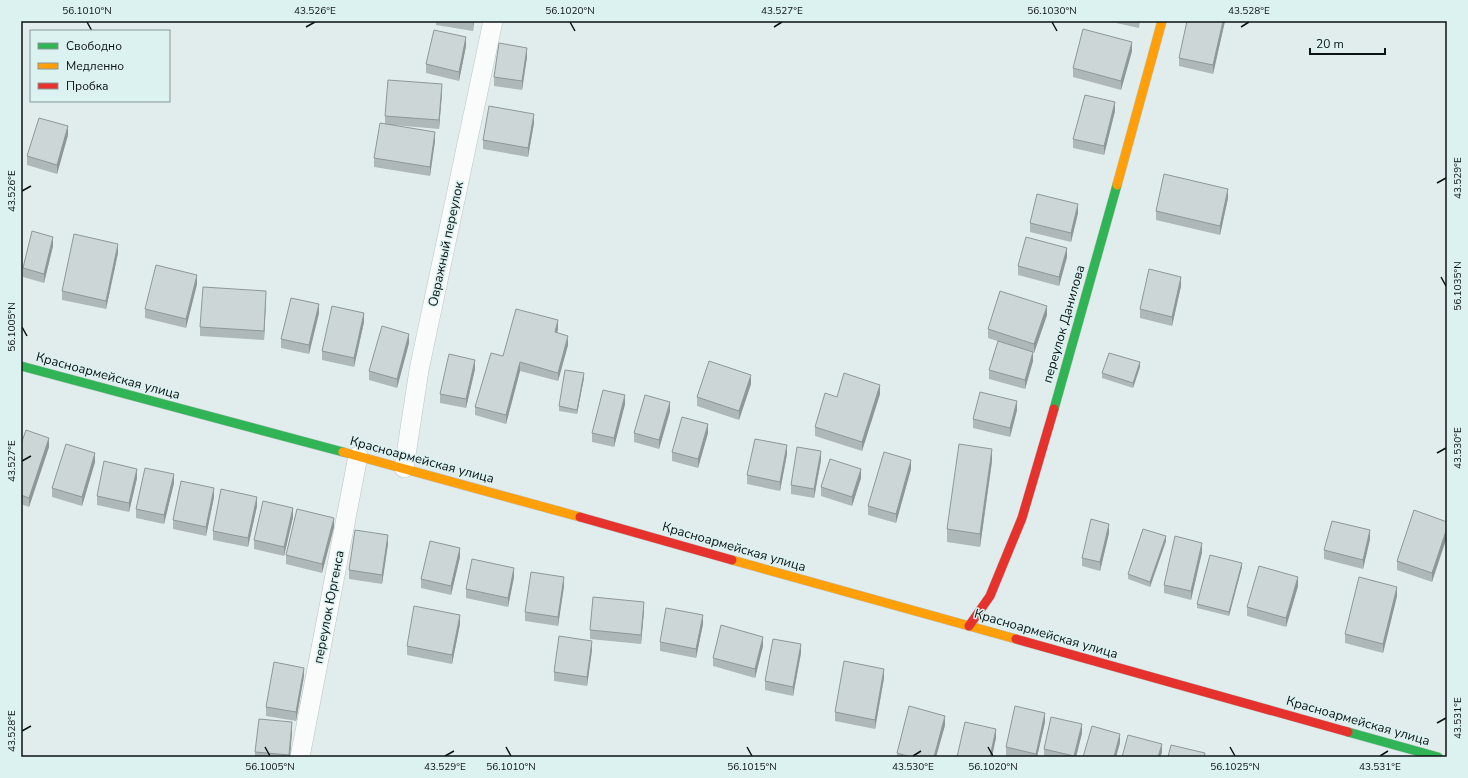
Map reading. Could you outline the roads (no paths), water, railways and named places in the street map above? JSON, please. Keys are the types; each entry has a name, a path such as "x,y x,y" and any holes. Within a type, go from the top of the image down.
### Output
{"street":[{"name":"Овражный переулок","path":"404,468 418,370 493,21"},
{"name":"переулок Данилова","path":"969,626 990,596 1022,518 1074,339 1162,21"},
{"name":"Красноармейская улица","path":"21,366 404,468 1438,757"},
{"name":"переулок Юргенса","path":"300,757 358,456"}]}
